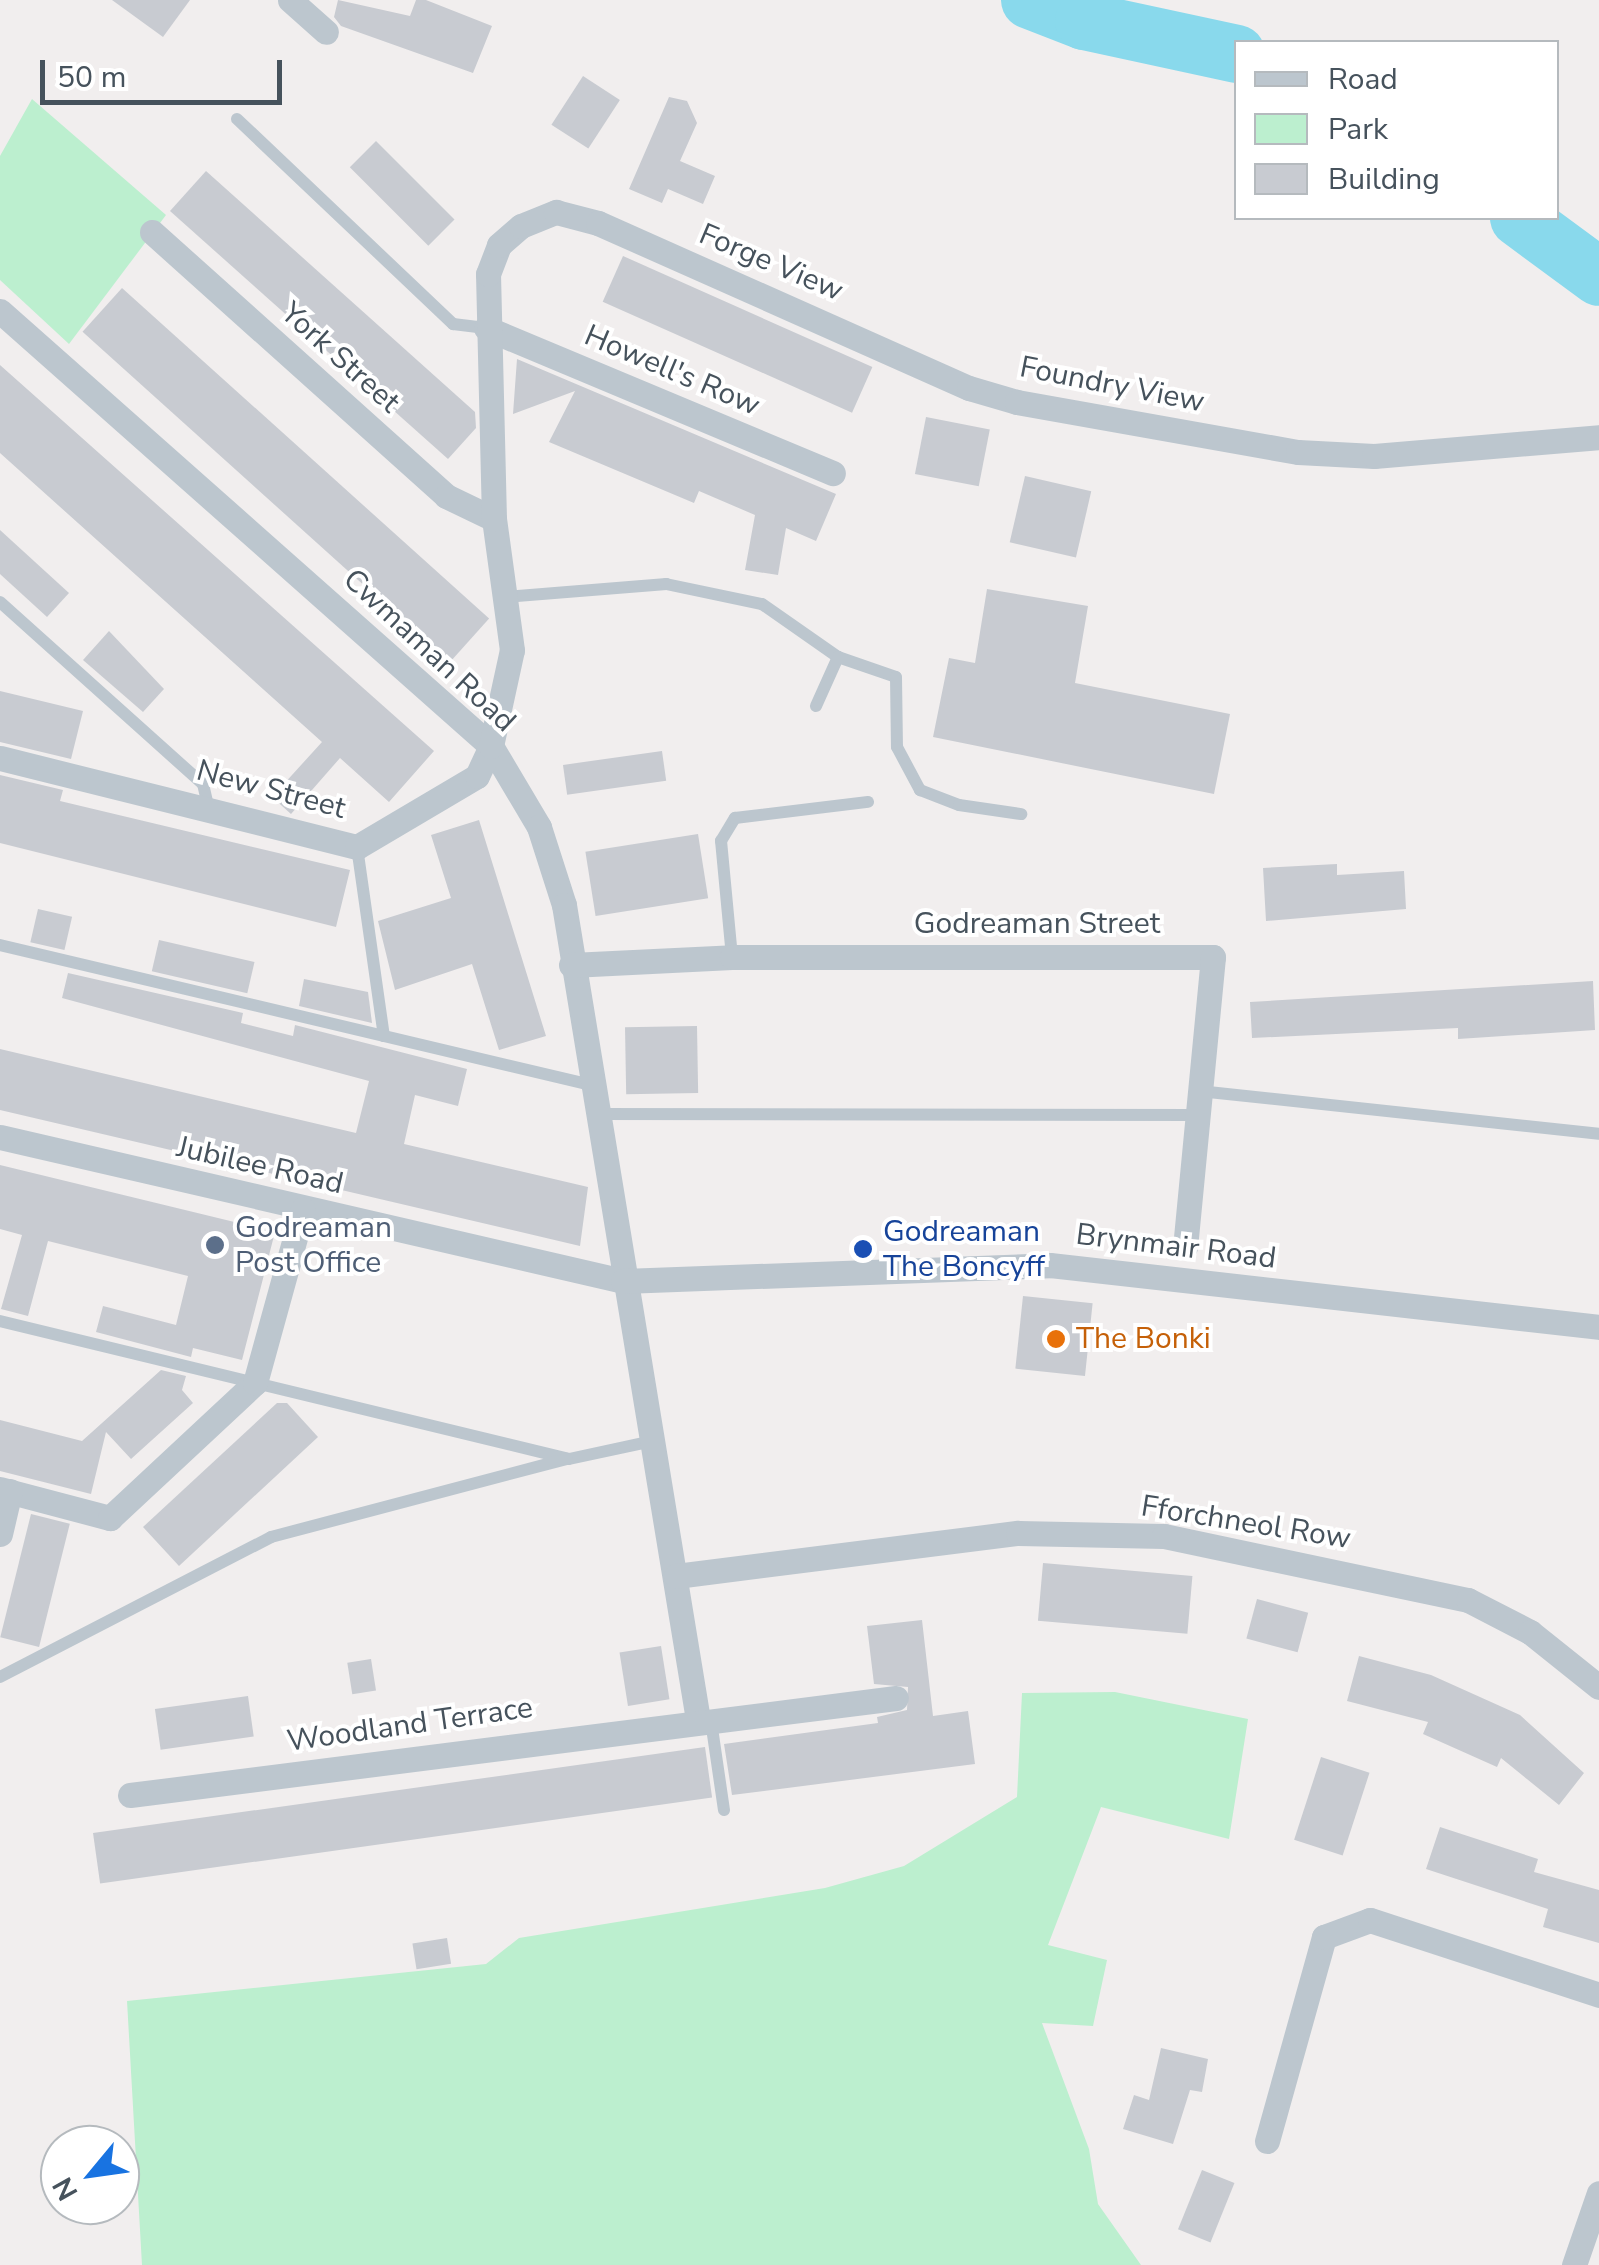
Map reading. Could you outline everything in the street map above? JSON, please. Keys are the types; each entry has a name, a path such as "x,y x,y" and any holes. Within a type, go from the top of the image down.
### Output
{"street":[{"path":"290,0 326,32"},
{"name":"Forge View","path":"486,328 488,274 498,245 520,226 556,212 598,223 917,366"},
{"name":"York Street","path":"152,232 446,496 494,519"},
{"name":"Cwmaman Road","path":"0,311 491,746 539,827 564,905 623,1281"},
{"path":"486,328 494,519 512,650 491,746"},
{"name":"Howell's Row","path":"486,328 834,474"},
{"name":"Foundry View","path":"917,366 1017,402 1298,452 1374,456 1599,437"},
{"name":"New Street","path":"0,758 208,806 357,846 477,776 491,746"},
{"name":"Godreaman Street","path":"571,964 732,957 1212,957 1185,1247"},
{"name":"Jubilee Road","path":"0,1138 623,1281"},
{"path":"0,1534 5,1490 110,1518 254,1383 303,1209"},
{"name":"Brynmair Road","path":"623,1281 1050,1265 1599,1327"},
{"path":"623,1281 704,1719"},
{"name":"Fforchneol Row","path":"676,1576 1018,1533 1164,1536 1468,1600 1530,1632 1599,1687"},
{"name":"Woodland Terrace","path":"130,1795 704,1719 896,1698"},
{"path":"1267,2140 1324,1936 1370,1920 1599,1995"},
{"path":"1574,2265 1599,2193"}],"lane":[{"path":"237,119 453,324 486,328"},
{"path":"505,597 696,586 762,604 838,657 896,677 896,747 920,790 960,804 1022,814"},
{"path":"0,602 202,784 208,806"},
{"path":"816,706 838,657"},
{"path":"732,957 721,841 734,818 868,802"},
{"path":"357,846 384,1036"},
{"path":"0,945 591,1085"},
{"path":"596,1114 1198,1103 1599,1134"},
{"path":"0,1322 569,1459"},
{"path":"0,1677 271,1537 652,1441"},
{"path":"704,1719 724,1810"}],"green space":[{"path":"32,99 166,215 69,344 0,280 0,156"},
{"path":"1115,1692 1248,1719 1229,1839 1101,1807 1048,1945 1107,1960 1093,2026 1042,2023 1089,2149 1098,2204 1141,2265 142,2265 140,2125 134,2125 127,2001 486,1964 519,1938 825,1888 904,1866 1017,1797 1022,1693"}],"building":[{"path":"112,0 190,0 163,37"},
{"path":"338,0 410,16 416,0 426,0 492,26 473,73 341,26 334,17"},
{"path":"583,76 620,100 588,149 551,125"},
{"path":"669,97 687,101 697,123 680,161 715,176 703,204 668,189 662,203 629,189"},
{"path":"376,141 454,219 428,246 350,167"},
{"path":"206,171 475,412 476,428 448,459 170,211"},
{"path":"623,256 872,367 852,413 603,302"},
{"path":"122,288 489,619 450,662 83,332"},
{"path":"517,359 836,494 816,541 786,528 778,575 745,570 755,515 699,491 694,503 549,442 575,391 513,414"},
{"path":"0,365 434,751 389,802 340,758 291,814 272,797 322,742 0,453"},
{"path":"926,417 990,429 979,486 915,474"},
{"path":"1025,476 1091,491 1076,558 1010,542"},
{"path":"0,530 69,593 47,617 0,574"},
{"path":"987,589 1088,606 1075,683 1230,714 1214,794 933,737 949,658 975,663"},
{"path":"109,631 164,689 143,712 83,660"},
{"path":"0,691 83,711 71,759 0,742"},
{"path":"662,751 666,781 567,795 563,765"},
{"path":"0,775 63,790 60,801 350,870 336,927 0,843"},
{"path":"479,820 546,1036 499,1050 472,964 395,990 378,921 451,898 431,835"},
{"path":"698,834 708,898 596,916 585,852"},
{"path":"1337,864 1337,875 1404,871 1406,909 1266,921 1263,868"},
{"path":"38,909 72,917 64,950 30,942"},
{"path":"159,940 254,962 247,993 152,971"},
{"path":"68,973 243,1013 241,1023 293,1036 295,1025 467,1069 458,1106 415,1095 404,1144 588,1187 580,1246 0,1110 0,1049 356,1133 369,1081 62,998"},
{"path":"304,979 368,992 372,1023 299,1006"},
{"path":"1593,981 1595,1030 1458,1039 1458,1028 1252,1038 1250,1002"},
{"path":"697,1026 698,1093 626,1094 625,1027"},
{"path":"0,1165 275,1232 242,1360 193,1348 191,1357 96,1332 103,1306 176,1325 188,1276 48,1241 28,1316 1,1309 22,1235 0,1229"},
{"name":"The Bonki","path":"1023,1296 1093,1303 1085,1376 1015,1369"},
{"path":"161,1370 186,1376 182,1390 193,1403 131,1459 106,1432 91,1494 0,1471 0,1420 82,1441"},
{"path":"277,1403 287,1403 318,1437 179,1566 143,1527"},
{"path":"31,1514 70,1524 39,1647 0,1637"},
{"path":"1043,1563 1192,1576 1187,1634 1038,1621"},
{"path":"1257,1599 1308,1613 1298,1652 1246,1639"},
{"path":"922,1620 933,1716 968,1711 975,1764 732,1795 724,1744 878,1723 877,1717 907,1710 908,1687 874,1684 867,1626"},
{"path":"661,1646 669,1699 628,1706 620,1653"},
{"path":"1359,1656 1431,1675 1520,1715 1584,1773 1559,1805 1501,1758 1497,1767 1423,1734 1428,1722 1347,1701"},
{"path":"371,1659 376,1691 352,1694 347,1663"},
{"path":"248,1696 254,1737 161,1750 155,1709"},
{"path":"705,1747 712,1798 100,1884 93,1833"},
{"path":"1321,1757 1370,1773 1343,1856 1294,1840"},
{"path":"1440,1827 1538,1859 1534,1872 1599,1890 1599,1943 1543,1927 1548,1909 1426,1869"},
{"path":"447,1938 451,1964 416,1969 412,1943"},
{"path":"1161,2048 1208,2059 1202,2092 1190,2090 1173,2144 1123,2129 1134,2095 1149,2100"},
{"path":"1202,2170 1234,2183 1210,2242 1178,2229"}],"waterway":[{"path":"1030,0 1084,21 1234,54"},
{"path":"1522,220 1599,277"}],"place":[{"name":"Godreaman Post Office","path":"215,1245"},
{"name":"Godreaman The Boncyff","path":"863,1249"},
{"name":"The Bonki","path":"1056,1339"}]}
